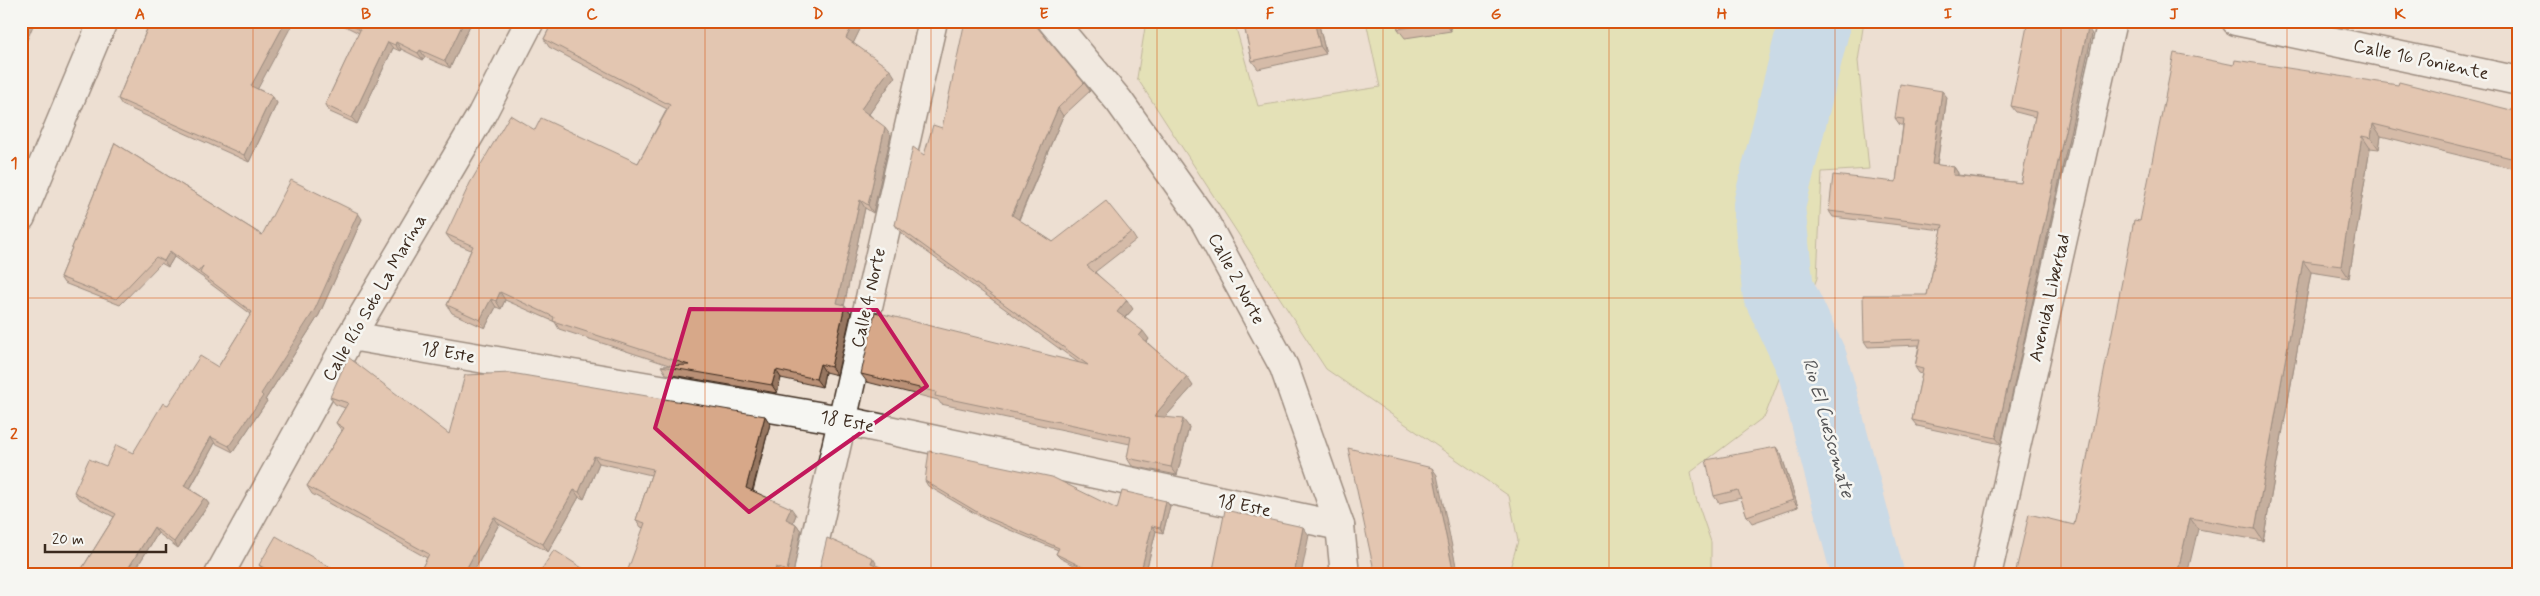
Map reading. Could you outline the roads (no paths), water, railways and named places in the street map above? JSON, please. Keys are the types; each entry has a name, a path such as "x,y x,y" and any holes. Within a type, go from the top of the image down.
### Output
{"street":[{"path":"21,217 104,21"},
{"name":"Calle Río Soto La Marina","path":"219,575 352,336 482,114 530,21"},
{"name":"Calle 4 Norte","path":"807,575 932,21"},
{"name":"Calle 2 Norte","path":"1052,21 1119,101 1205,222 1284,367 1340,526 1345,575"},
{"name":"Avenida Libertad","path":"1987,575 2112,21"},
{"name":"Calle 16 Poniente","path":"2236,21 2519,81"},
{"name":"18 Este","path":"352,336 841,420 1340,526"}],"waterway":[{"name":"Rio El Cuescomate","path":"1815,21 1769,206 1778,290 1812,363 1868,575"}]}
